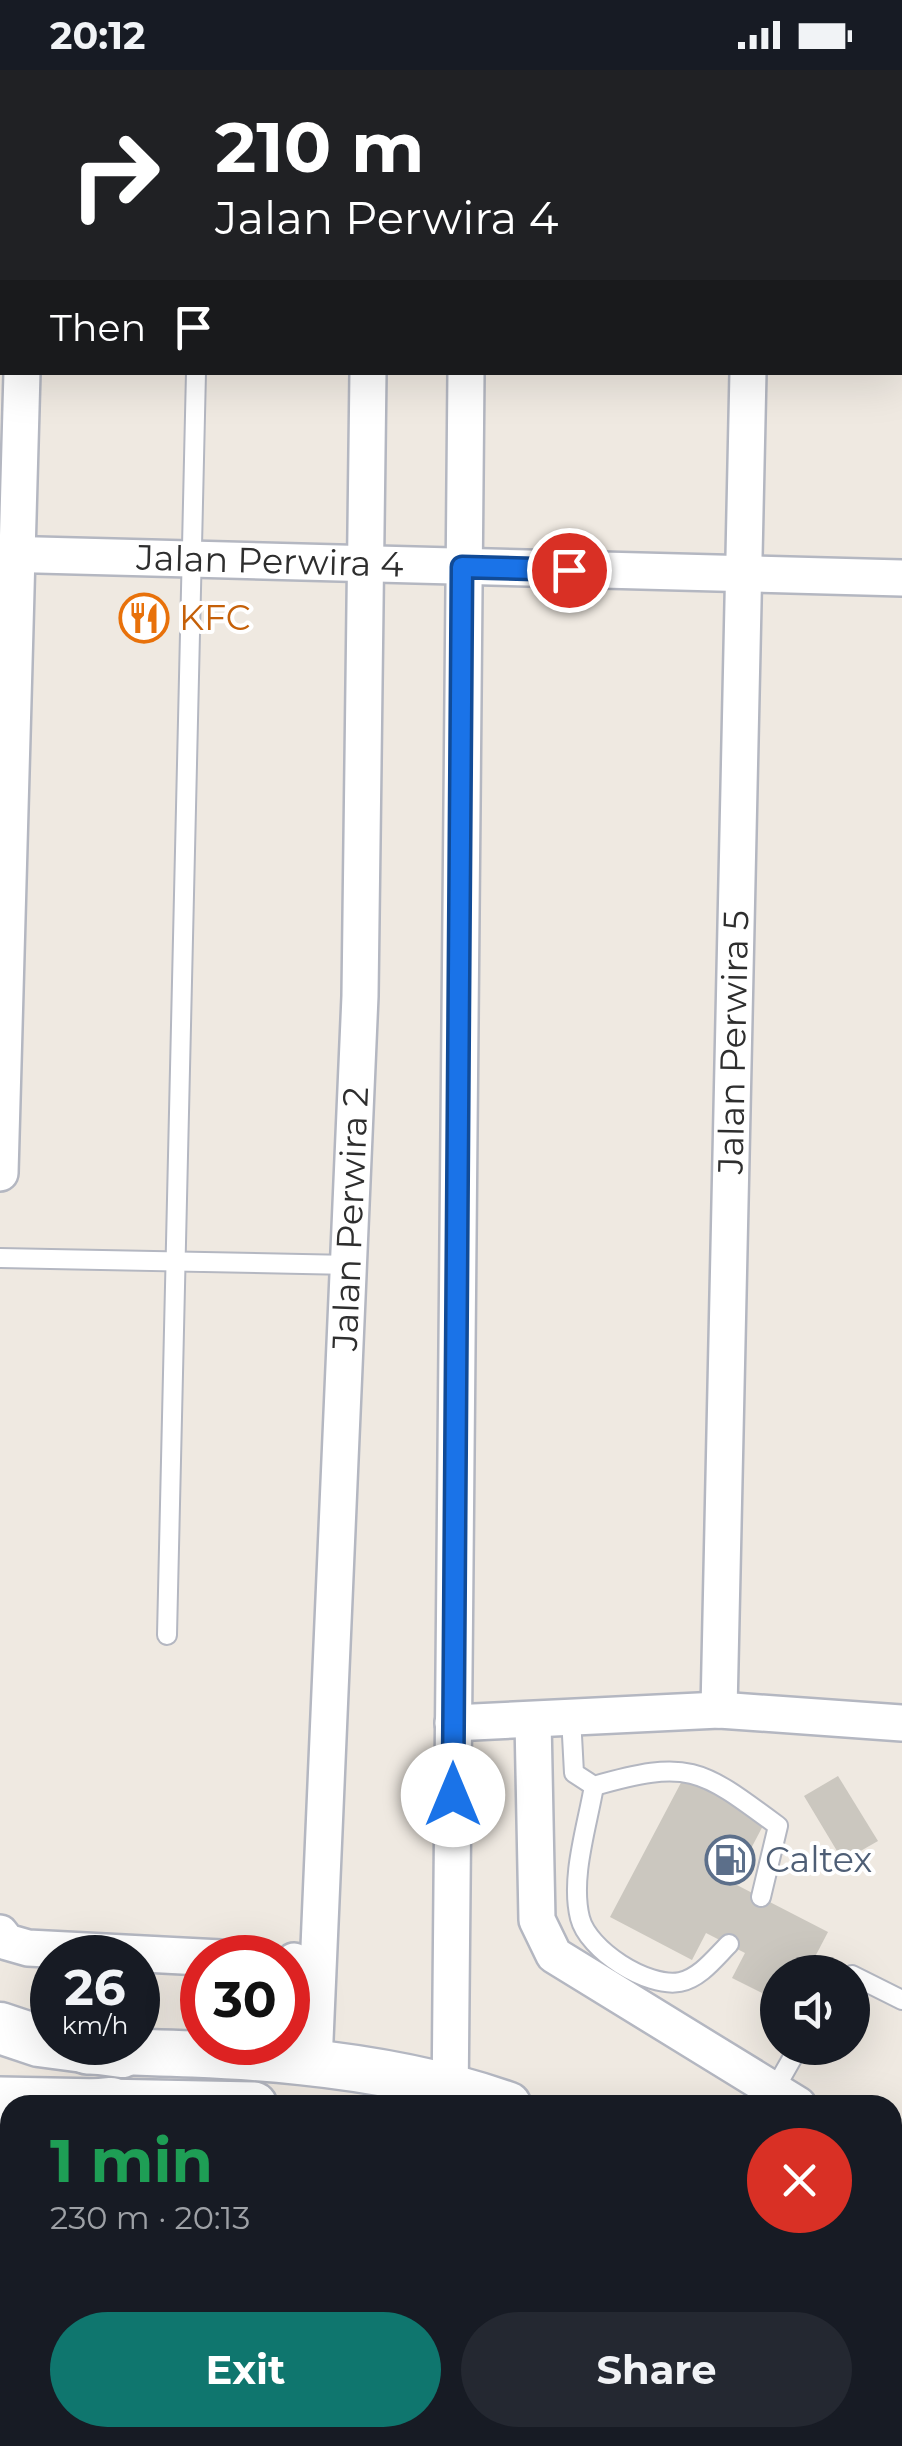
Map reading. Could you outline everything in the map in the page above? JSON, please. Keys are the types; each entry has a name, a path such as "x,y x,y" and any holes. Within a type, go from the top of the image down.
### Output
{"main road":[{"path":"0,2028 30,2038"}],"street":[{"path":"0,1173 8,554 22,375"},
{"name":"Jalan Perwira 2","path":"302,1935 351,1264 368,375"},
{"path":"310,2064 450,2095 466,375"},
{"name":"Jalan Perwira 5","path":"719,1710 748,375"},
{"name":"Jalan Perwira 4","path":"8,554 902,578"},
{"path":"453,1723 719,1710 902,1723"},
{"path":"534,1720 537,1920 542,1939 554,1955 770,2095"},
{"path":"0,1933 7,1942 28,1948 180,1956"},
{"path":"0,2050 30,2050"}],"lane":[{"path":"168,1635 196,375"},
{"path":"0,1258 351,1264"},
{"path":"571,1718 574,1773 594,1786 648,1771 692,1771 738,1796 778,1826 778,1840 761,1897"},
{"path":"594,1786 576,1891 581,1922 598,1948 659,1982 680,1982 695,1976 729,1944"},
{"path":"870,1984 902,2000"},
{"path":"781,2095 792,2065"}],"building":[{"path":"838,1776 878,1841 843,1861 804,1796"},
{"path":"684,1777 766,1820 733,1883 828,1932 816,1955 760,1955 760,1992 732,1978 745,1953 706,1933 692,1960 610,1917"}],"place":[{"name":"KFC","path":"144,618"},
{"name":"Caltex","path":"730,1860"}],"route":[{"path":"453,1795 462,567 569,570"}]}
